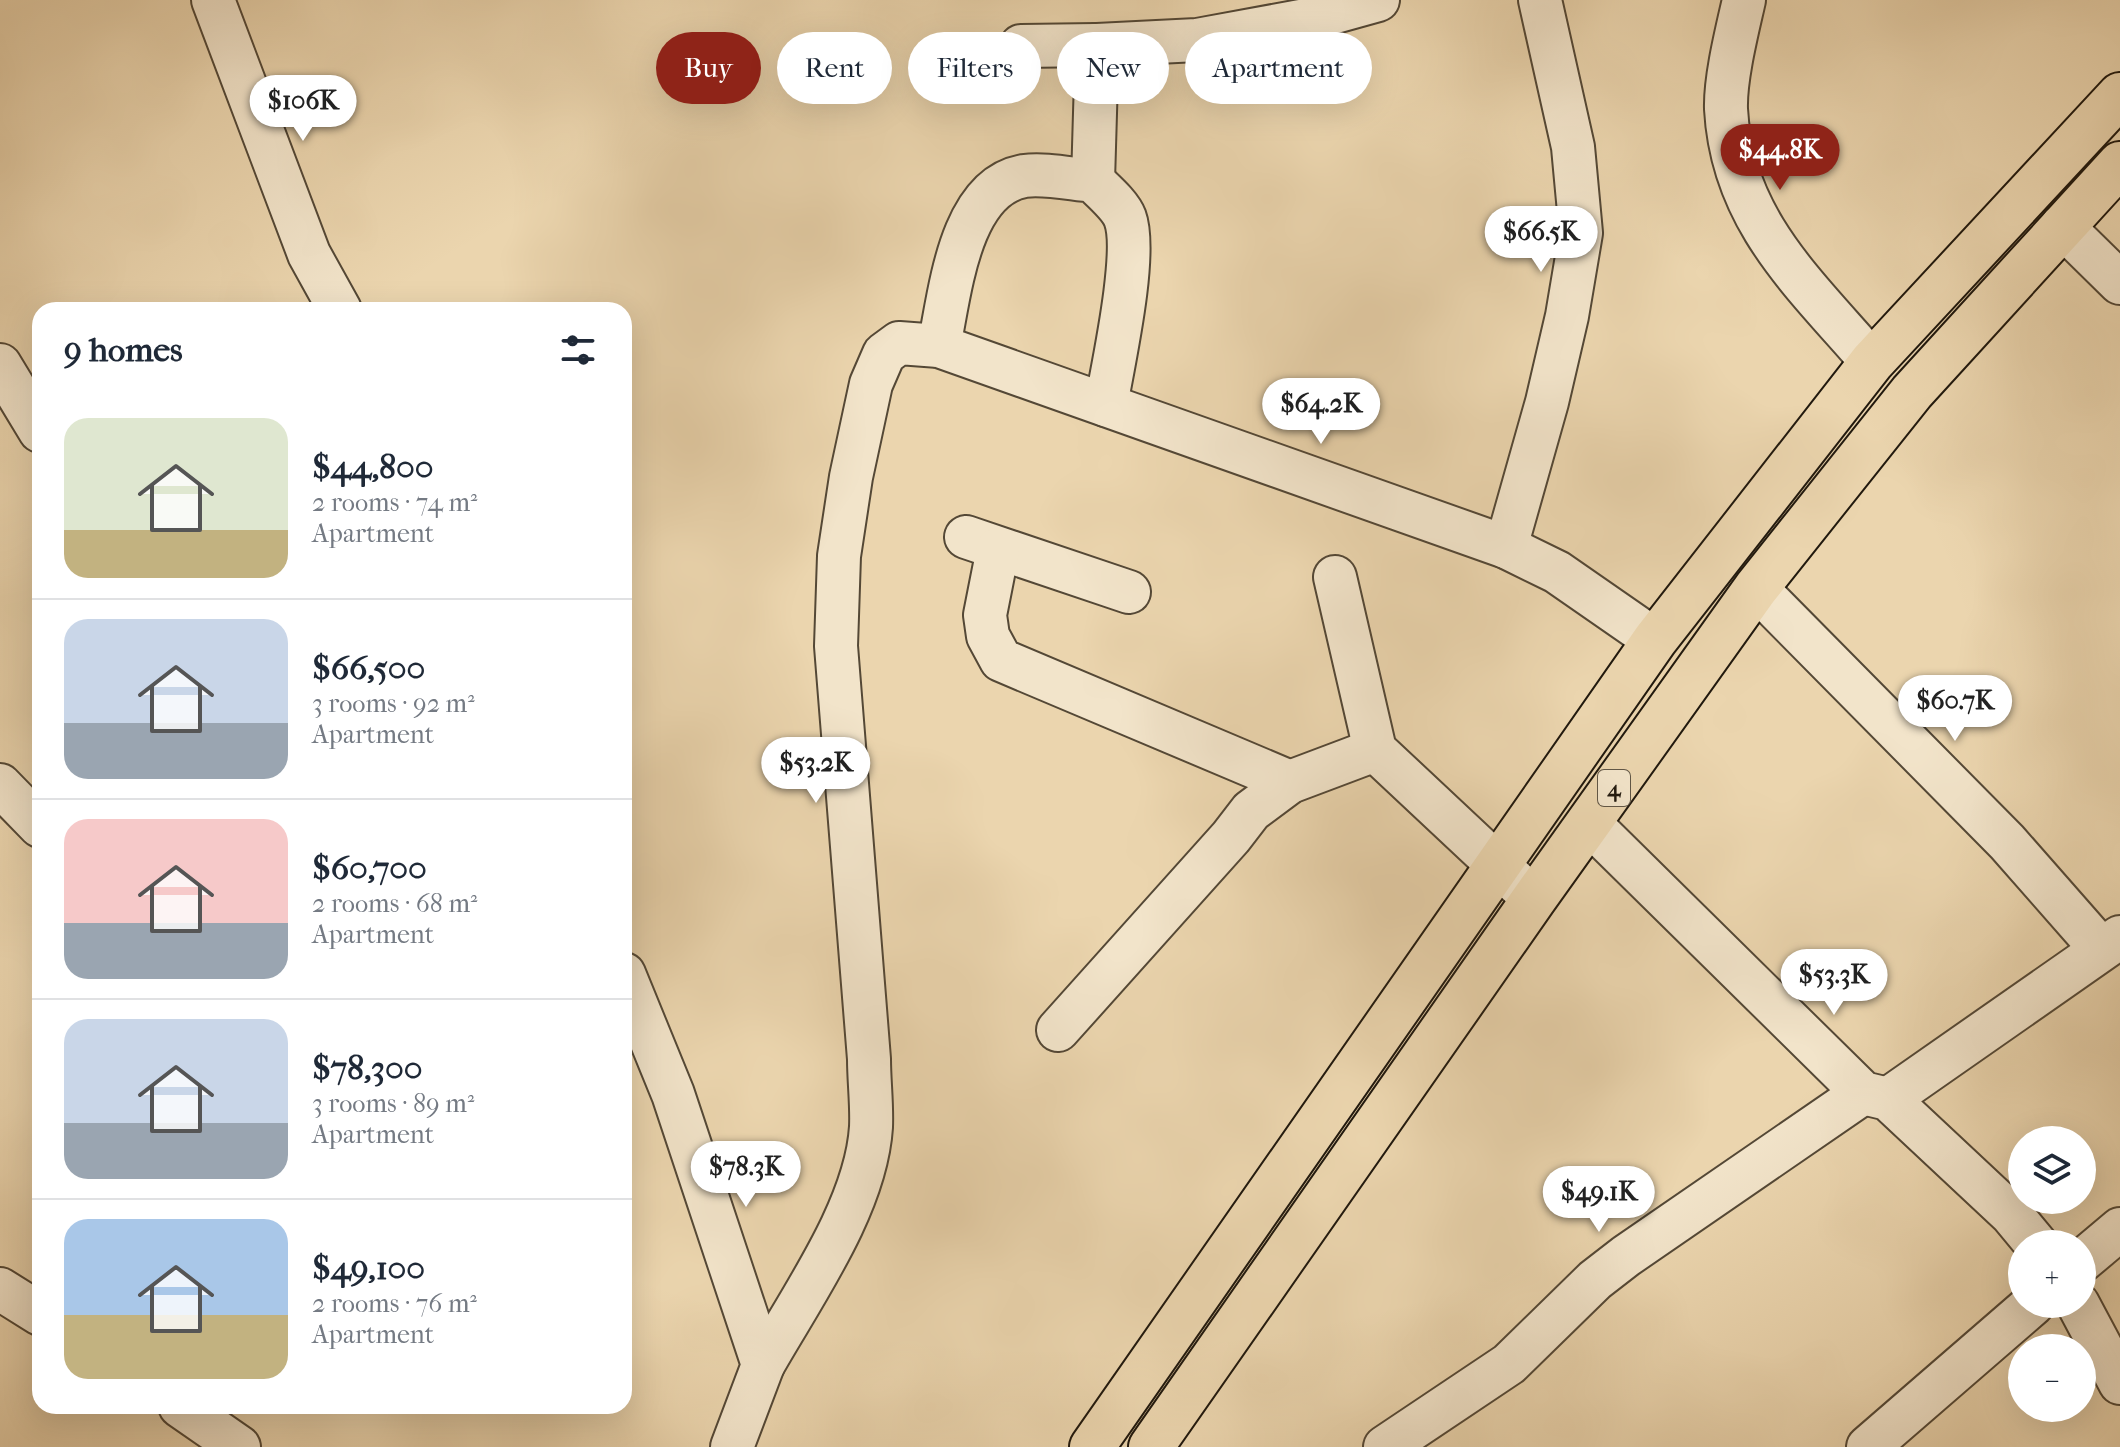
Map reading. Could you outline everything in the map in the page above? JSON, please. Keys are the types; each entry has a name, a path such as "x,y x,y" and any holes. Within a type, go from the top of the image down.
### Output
{"main road":[{"path":"1092,1447 1655,640 1872,362 2120,95"},
{"name":"4","path":"1151,1447 1534,899 1756,588 1912,392 2120,164"}],"street":[{"path":"213,0 309,254 336,302"},
{"path":"1169,41 1197,40 1306,20 1378,0"},
{"path":"1506,547 1547,402 1567,316 1581,233 1573,147 1540,0"},
{"path":"1744,0 1726,106 1733,165 1749,204 1774,248 1872,362"},
{"path":"1093,181 1095,104"},
{"path":"939,346 960,247 984,200 1004,182 1026,176 1093,181 1125,215 1129,235 1122,317 1106,405"},
{"path":"2062,226 2120,283"},
{"path":"732,1447 763,1365 849,1213 864,1168 871,1127 869,1059 836,646 839,556 851,477 871,384 884,354 899,343 939,346 1506,547 1557,572 1655,640"},
{"path":"0,365 32,418"},
{"path":"1129,592 982,543 988,636 1001,660 1290,782"},
{"path":"1335,577 1375,750 1534,899"},
{"path":"1385,1447 1509,1364 1595,1280 1626,1256 2110,943 1756,588"},
{"path":"1058,1030 1251,811 1290,782 1375,750"},
{"path":"0,785 32,818"},
{"path":"1589,823 1876,1096 2012,1215 2024,1230"},
{"path":"632,994 673,1094 763,1365"},
{"path":"2096,1249 2120,1229"},
{"path":"0,1289 32,1309"},
{"path":"1868,1447 2017,1318"},
{"path":"2085,1318 2120,1383"},
{"path":"192,1414 239,1447"}]}
